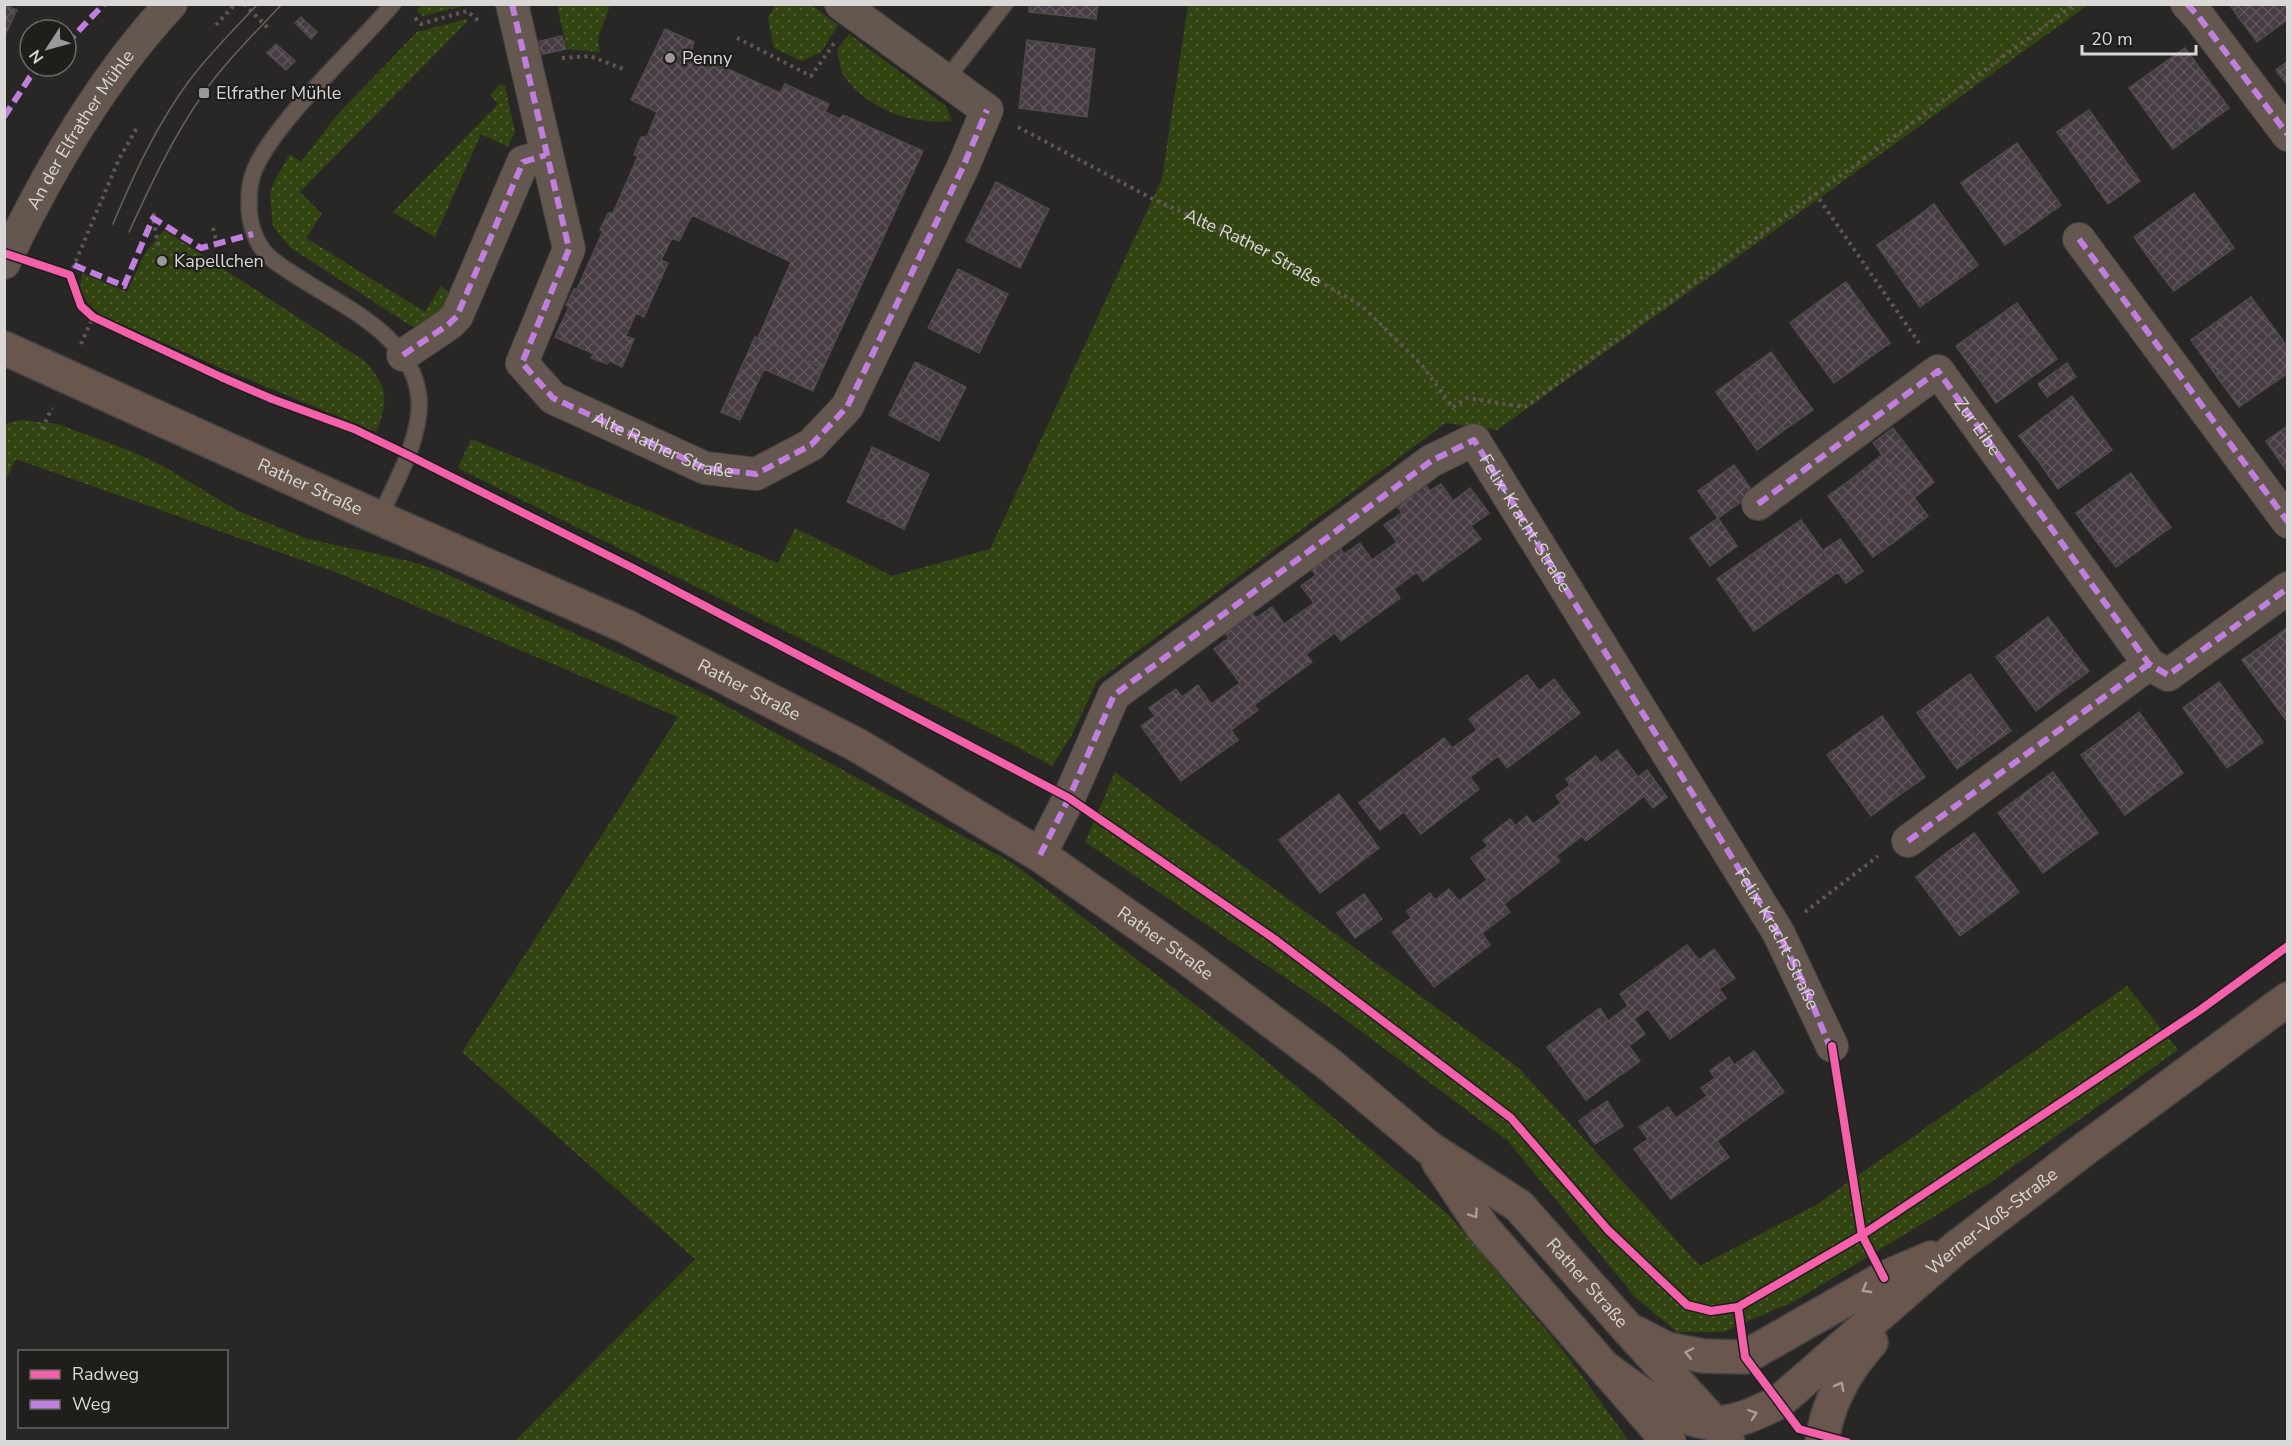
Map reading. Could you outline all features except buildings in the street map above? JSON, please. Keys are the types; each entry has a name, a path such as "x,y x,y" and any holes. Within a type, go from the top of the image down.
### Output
{"main road":[{"name":"Rather Straße","path":"4,348 379,518 626,626 857,745 1040,855 1186,957 1330,1065 1429,1148 1519,1206 1628,1329 1705,1426"},
{"name":"Werner-Voß-Straße","path":"1705,1426 1753,1415 1779,1402 1957,1247 2086,1148 2288,999"},
{"name":"Rather Straße","path":"1429,1148 1483,1228 1669,1442"},
{"path":"1605,1368 1646,1397 1705,1426 1710,1378 1884,1278 1957,1247"},
{"path":"1822,1442 1828,1410 1847,1374 1864,1350 1957,1247"},
{"path":"1628,1329 1667,1348 1703,1356 1745,1357"}],"street":[{"name":"An der Elfrather Mühle","path":"4,263 77,131 136,45 171,4"},
{"path":"2187,4 2288,135"},
{"path":"847,9 987,110"},
{"name":"Alte Rather Straße","path":"514,13 569,249 522,363 553,398 705,468 756,474 811,445 847,407 963,167 987,110"},
{"path":"403,355 457,316 523,162 546,155"},
{"path":"2079,239 2288,522"},
{"path":"1758,504 1938,371"},
{"name":"Zur Eibe","path":"1938,371 2149,664"},
{"name":"Felix-Kracht-Straße","path":"1040,855 1069,798 1114,695 1431,461 1474,440 1778,932 1832,1046"},
{"path":"1908,841 2149,664 2168,675 2288,588"}],"lane":[{"path":"379,518 408,455 417,423 419,400 415,376 403,355 379,330 263,251 253,234 249,216 249,192 254,172 265,149 312,90 393,4"},
{"path":"945,81 1005,4"}],"path":[{"path":"216,25 235,4"},
{"path":"244,4 269,28"},
{"path":"1453,407 1467,398 1525,407 2075,4"},
{"path":"737,38 811,76 847,9"},
{"path":"410,13 421,24 467,11 486,28 514,13"},
{"path":"526,66 570,56 590,56 626,70"},
{"path":"70,275 115,168 128,140 138,126"},
{"path":"1815,193 1938,371"},
{"path":"154,213 159,250"},
{"path":"213,228 217,244"},
{"path":"1778,932 1882,853 1908,841"}],"green space":[{"path":"422,4 468,5 423,16 417,11"},
{"path":"776,4 812,5 838,25 821,52 802,61 774,48 768,18"},
{"path":"557,5 609,5 600,33 600,52 567,49"},
{"path":"1188,5 2088,5 1497,430 1446,423 1097,681 1073,733 1052,766 458,468 471,439 778,563 795,528 892,576 990,549 1162,179"},
{"path":"466,19 468,21 300,192 322,214 306,238 425,312 441,286 451,295 452,305 422,326 411,326 291,248 273,226 270,196 273,183 290,154 301,162 337,115 417,32"},
{"path":"849,34 946,106 952,121 922,120 892,113 878,106 854,88 844,76 837,49"},
{"path":"500,84 505,86 515,132 508,147 481,134 435,237 393,212 498,104 490,95"},
{"path":"164,230 366,362 379,380 384,395 383,412 376,432 223,369 105,317 94,309 82,293 82,273 127,292 145,253"},
{"path":"21,420 58,424 133,452 163,466 238,511 308,539 413,562 440,571 699,691 1014,864 1246,1044 1449,1215 1567,1355 1629,1441 515,1441 695,1259 462,1052 678,717 338,573 16,459 5,481 5,424"},
{"path":"1115,772 1520,1069 1700,1266 1816,1205 2127,986 2178,1050 1991,1182 1795,1301 1723,1332 1677,1332 1635,1297 1508,1141 1334,1011 1085,842"}],"tram line":[{"path":"113,224 147,150 177,97 222,41 258,4"},
{"path":"129,232 172,144 192,110 231,59 282,4"}],"marked path":[{"path":"78,31 104,4"},
{"path":"512,4 569,249 522,363 553,398 705,468 756,474 811,445 847,407 963,167 987,110"},
{"path":"2187,4 2288,135"},
{"path":"4,117 29,78"},
{"path":"403,355 449,324 457,316 523,162 546,155"},
{"path":"74,265 124,286 153,218 201,248 253,234"},
{"path":"2079,239 2288,522"},
{"path":"1758,504 1938,371 2149,664 2168,675 2288,588"},
{"path":"1040,855 1069,798 1114,695 1431,461 1474,440 1778,932 1805,986 1832,1052"},
{"path":"1908,841 2149,664"}],"cycle path":[{"path":"4,253 70,275 81,306 93,317 221,377 272,399 354,429 408,455 633,568 1069,798 1273,938 1511,1118 1608,1230 1687,1305 1711,1311 1738,1307 1862,1235 2200,1010 2288,946"},
{"path":"1832,1046 1862,1235 1884,1278"},
{"path":"1738,1307 1745,1357 1799,1429 1847,1442"}],"place":[{"name":"Penny","path":"670,58"},
{"name":"Elfrather Mühle","path":"204,93"},
{"name":"Kapellchen","path":"162,261"}]}
